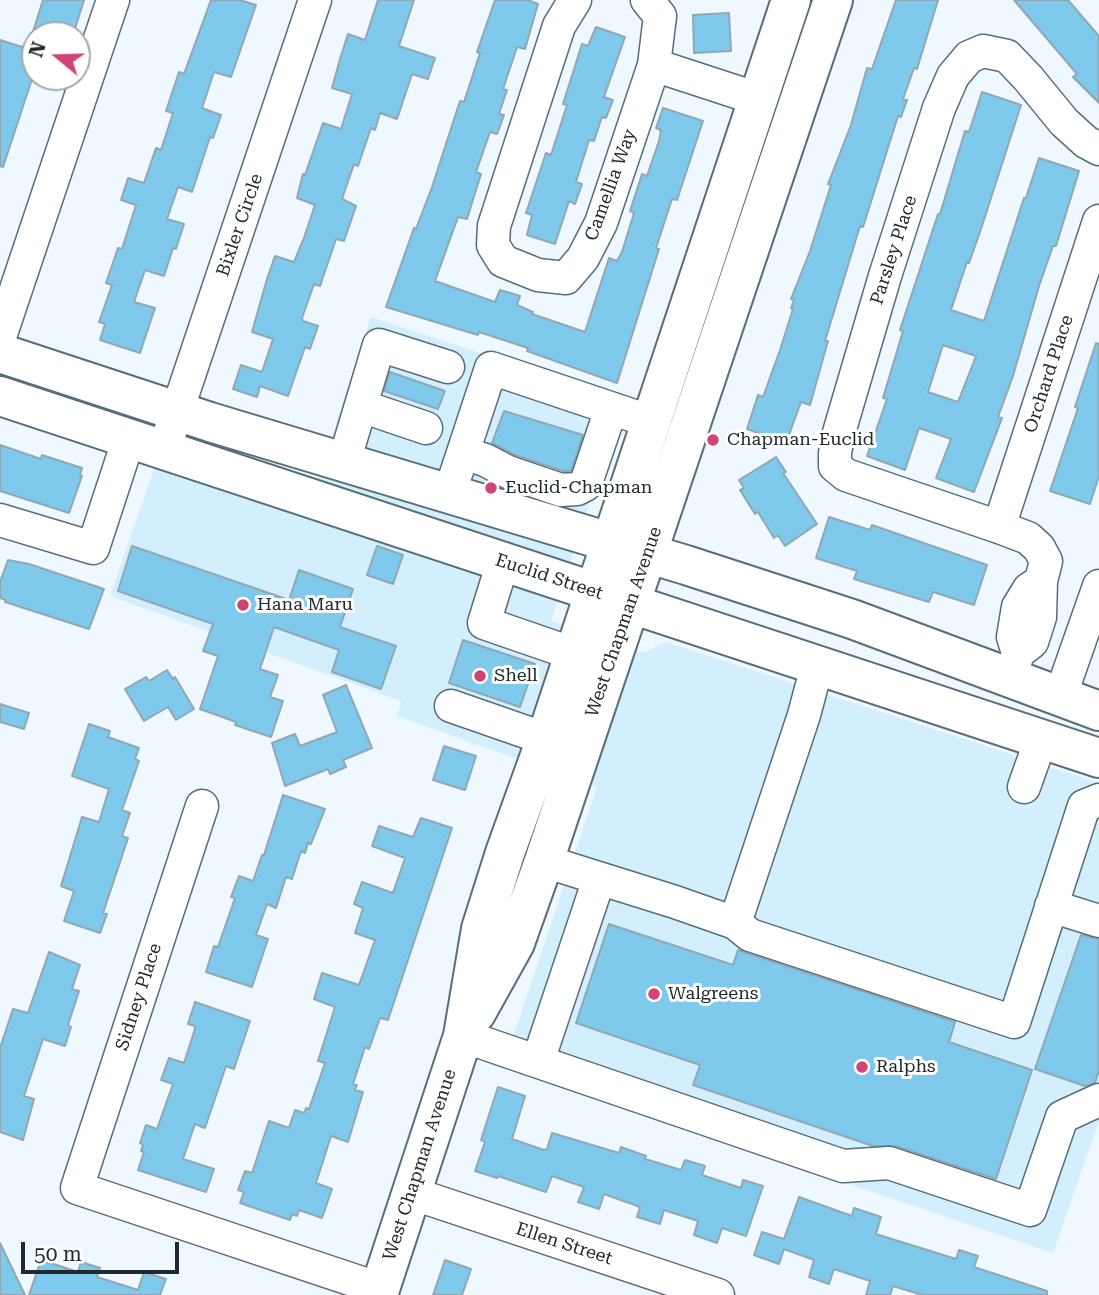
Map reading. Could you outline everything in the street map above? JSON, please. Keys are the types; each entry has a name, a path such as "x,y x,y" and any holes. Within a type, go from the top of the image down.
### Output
{"main road":[{"name":"West Chapman Avenue","path":"379,1292 463,1036 481,929 505,853 575,654 792,0"},
{"name":"West Chapman Avenue","path":"463,1036 515,943 833,0"},
{"path":"758,99 796,111"},
{"path":"0,353 193,417 1014,666 1060,697 1099,710"},
{"name":"Euclid Street","path":"0,396 1099,758"},
{"path":"919,699 942,687 1024,713 1036,713 1047,710 1060,697"},
{"path":"1041,739 1052,727 1064,724 1084,726 1099,732"}],"street":[{"path":"0,337 113,0"},
{"name":"Bixler Circle","path":"180,456 315,0"},
{"name":"Camellia Way","path":"575,0 559,26 494,226 493,245 503,261 538,275 566,278 583,258 601,223 654,65 660,16 648,0"},
{"name":"Parsley Place","path":"999,527 846,475 835,467 838,436 885,276 939,108 953,76 969,57 983,51 1007,57 1064,122 1086,142 1099,149"},
{"path":"654,65 758,99"},
{"name":"Orchard Place","path":"999,527 1099,221"},
{"path":"344,462 379,345 448,367"},
{"path":"449,495 491,368 652,422"},
{"path":"361,406 426,428"},
{"path":"463,453 561,490 577,489 585,485 611,409"},
{"path":"0,520 93,548 129,438"},
{"path":"999,527 1028,538 1039,548 1046,561 1041,581 1040,617 1032,642 1014,666"},
{"path":"503,562 484,623 575,654"},
{"path":"1060,697 1099,586"},
{"path":"735,922 817,666"},
{"path":"452,706 546,739"},
{"path":"1024,787 1041,739"},
{"path":"544,861 735,922 750,935 1014,1022 1084,806 1099,800"},
{"name":"Sidney Place","path":"202,806 77,1188 379,1292"},
{"path":"538,1061 599,879"},
{"path":"1051,906 1099,922"},
{"path":"463,1036 843,1166 889,1163 1030,1210 1062,1117 1099,1100"},
{"name":"Ellen Street","path":"411,1193 718,1295"}],"shaded area":[{"path":"371,317 623,400 551,621 643,653 666,642 1099,783 1099,1121 1053,1253 503,1067 597,787 397,716 401,701 110,596 156,463 307,512"}],"building":[{"path":"43,0 84,0 77,21 36,21"},
{"path":"211,0 240,0 256,5 231,77 214,72 202,108 221,115 213,138 210,137 192,192 178,187 167,219 184,224 176,249 173,248 164,276 145,270 134,302 155,308 140,353 100,340 105,324 99,322 112,285 106,283 118,248 122,249 136,205 121,200 128,178 144,183 156,148 161,150 173,113 166,111 179,72 184,74"},
{"path":"378,0 414,0 399,46 435,58 428,79 412,74 397,119 380,113 375,130 371,128 358,166 354,164 342,199 356,206 344,241 336,239 320,286 314,284 302,318 303,321 318,326 310,349 305,347 288,396 260,386 257,397 233,389 241,365 262,372 273,339 252,332 267,279 275,256 294,262 304,238 315,205 297,198 303,174 305,175 323,123 341,129 352,94 332,88 340,59 348,34 365,40"},
{"path":"495,0 528,0 538,4 525,49 517,47 503,89 507,90 499,114 504,115 497,134 490,132 476,172 481,174 467,219 458,217 435,281 495,302 500,290 520,296 517,305 533,312 532,314 585,332 609,258 617,261 622,252 634,213 630,211 642,174 647,176 659,141 661,130 656,128 663,108 703,121 677,200 672,199 617,383 527,351 528,348 386,307 414,228 416,229 432,187 460,101 464,102 480,53 477,52"},
{"path":"896,0 938,0 917,69 914,68 903,99 907,100 901,117 898,116 863,227 860,226 825,341 828,341 810,405 801,402 786,443 747,429 758,395 763,397 780,350 793,309 794,300 791,299 810,251 831,185 828,184 851,125 867,68 872,69"},
{"path":"1014,0 1068,0 1099,36 1099,103 1073,77 1077,74"},
{"path":"729,13 731,51 694,53 693,15"},
{"path":"596,27 625,37 604,97 613,100 606,118 602,117 594,141 589,140 576,182 582,184 575,204 569,201 555,244 527,235 532,215 526,213 546,153 551,155 567,105 563,104 582,44 588,46"},
{"path":"0,40 21,47 21,91 28,91 3,167 0,166"},
{"path":"982,92 1021,105 981,229 951,310 984,321 1039,158 1079,171 998,417 1002,418 974,492 936,478 951,439 919,428 905,470 867,456 887,399 883,398 903,331 900,330 965,131 969,132","holes":["943,345 976,356 958,402 928,392"]},
{"path":"1096,343 1099,344 1099,476 1090,504 1050,491 1078,408 1075,407"},
{"path":"390,372 445,391 438,409 384,391"},
{"path":"504,411 583,435 571,471 563,471 515,455 492,443"},
{"path":"0,445 41,459 42,455 82,468 82,476 69,513 0,491"},
{"path":"776,457 786,472 783,473 817,524 785,546 778,535 774,538 740,490 744,488 739,480"},
{"path":"829,517 870,530 872,525 987,565 974,605 933,592 929,602 854,579 857,571 816,558"},
{"path":"132,546 289,600 299,570 353,589 340,627 396,646 381,689 332,672 339,650 274,627 260,669 278,675 270,697 283,701 271,737 200,709 218,656 203,651 213,624 118,591"},
{"path":"377,546 403,555 393,584 367,575"},
{"path":"8,560 29,564 104,589 89,629 5,602 6,600 0,598 0,582"},
{"path":"463,640 535,664 520,707 449,683"},
{"path":"167,670 173,679 175,677 194,709 176,720 168,707 144,721 125,689 146,677 149,681"},
{"path":"346,685 372,748 343,760 346,767 330,774 328,769 285,786 272,743 295,734 300,746 337,732 323,695"},
{"path":"0,704 29,713 24,729 0,722"},
{"path":"89,724 110,731 108,737 139,748 135,759 139,761 122,810 130,813 122,836 128,838 103,913 107,914 100,933 64,921 74,891 61,886 82,817 99,822 109,789 72,776"},
{"path":"444,746 476,756 465,790 433,780"},
{"path":"283,795 325,809 311,844 308,843 305,853 301,851 292,879 286,877 276,908 267,904 256,935 268,939 252,987 206,972 235,898 231,897 239,876 253,881"},
{"path":"421,818 452,828 388,1020 380,1018 369,1049 365,1047 353,1084 357,1085 355,1090 363,1092 348,1142 331,1136 316,1183 332,1189 322,1218 299,1210 297,1216 292,1214 290,1220 240,1203 244,1192 238,1190 245,1171 252,1173 269,1121 289,1128 295,1110 304,1113 306,1108 309,1109 325,1063 318,1061 335,1007 314,999 322,973 359,985 375,940 355,933 363,908 354,904 362,882 393,893 405,858 372,846 379,826 413,837"},
{"name":"Ralphs","path":"609,924 733,965 738,950 955,1022 949,1042 1032,1070 996,1179 895,1146 873,1146 693,1085 700,1065 576,1023"},
{"path":"1081,935 1099,939 1099,1070 1095,1083 1085,1086 1035,1069"},
{"path":"49,952 80,965 72,989 79,991 68,1025 71,1027 65,1046 43,1039 24,1096 34,1099 23,1140 0,1132 0,1048 13,1009 28,1013"},
{"path":"195,1002 250,1021 234,1069 226,1066 205,1128 195,1124 183,1159 214,1169 206,1192 138,1170 144,1152 141,1151 143,1145 140,1143 146,1125 157,1129 173,1084 161,1080 169,1058 184,1063 195,1029 195,1026 188,1024"},
{"path":"498,1087 525,1096 512,1139 544,1150 547,1149 552,1133 619,1153 621,1147 646,1156 645,1159 681,1170 685,1160 705,1166 702,1175 741,1188 743,1180 763,1186 746,1236 722,1228 717,1243 694,1235 698,1221 664,1210 660,1224 637,1217 640,1207 604,1194 599,1209 578,1202 584,1187 552,1176 546,1192 475,1171 485,1142 481,1140"},
{"path":"799,1197 852,1216 854,1208 881,1217 876,1234 956,1259 959,1250 978,1256 974,1267 1047,1291 1047,1295 922,1295 893,1286 890,1295 866,1295 870,1281 834,1269 829,1284 809,1277 814,1260 784,1249 779,1264 754,1255 762,1232 784,1239"},
{"path":"0,1243 25,1295 0,1295"},
{"path":"41,1260 78,1272 81,1262 100,1268 97,1277 138,1290 144,1272 166,1279 160,1295 29,1295"},
{"path":"445,1260 471,1269 462,1295 433,1295"}],"place":[{"name":"Chapman-Euclid","path":"713,440"},
{"name":"Euclid-Chapman","path":"491,488"},
{"name":"Hana Maru","path":"243,605"},
{"name":"Shell","path":"480,676"},
{"name":"Walgreens","path":"654,994"},
{"name":"Ralphs","path":"862,1067"}]}
